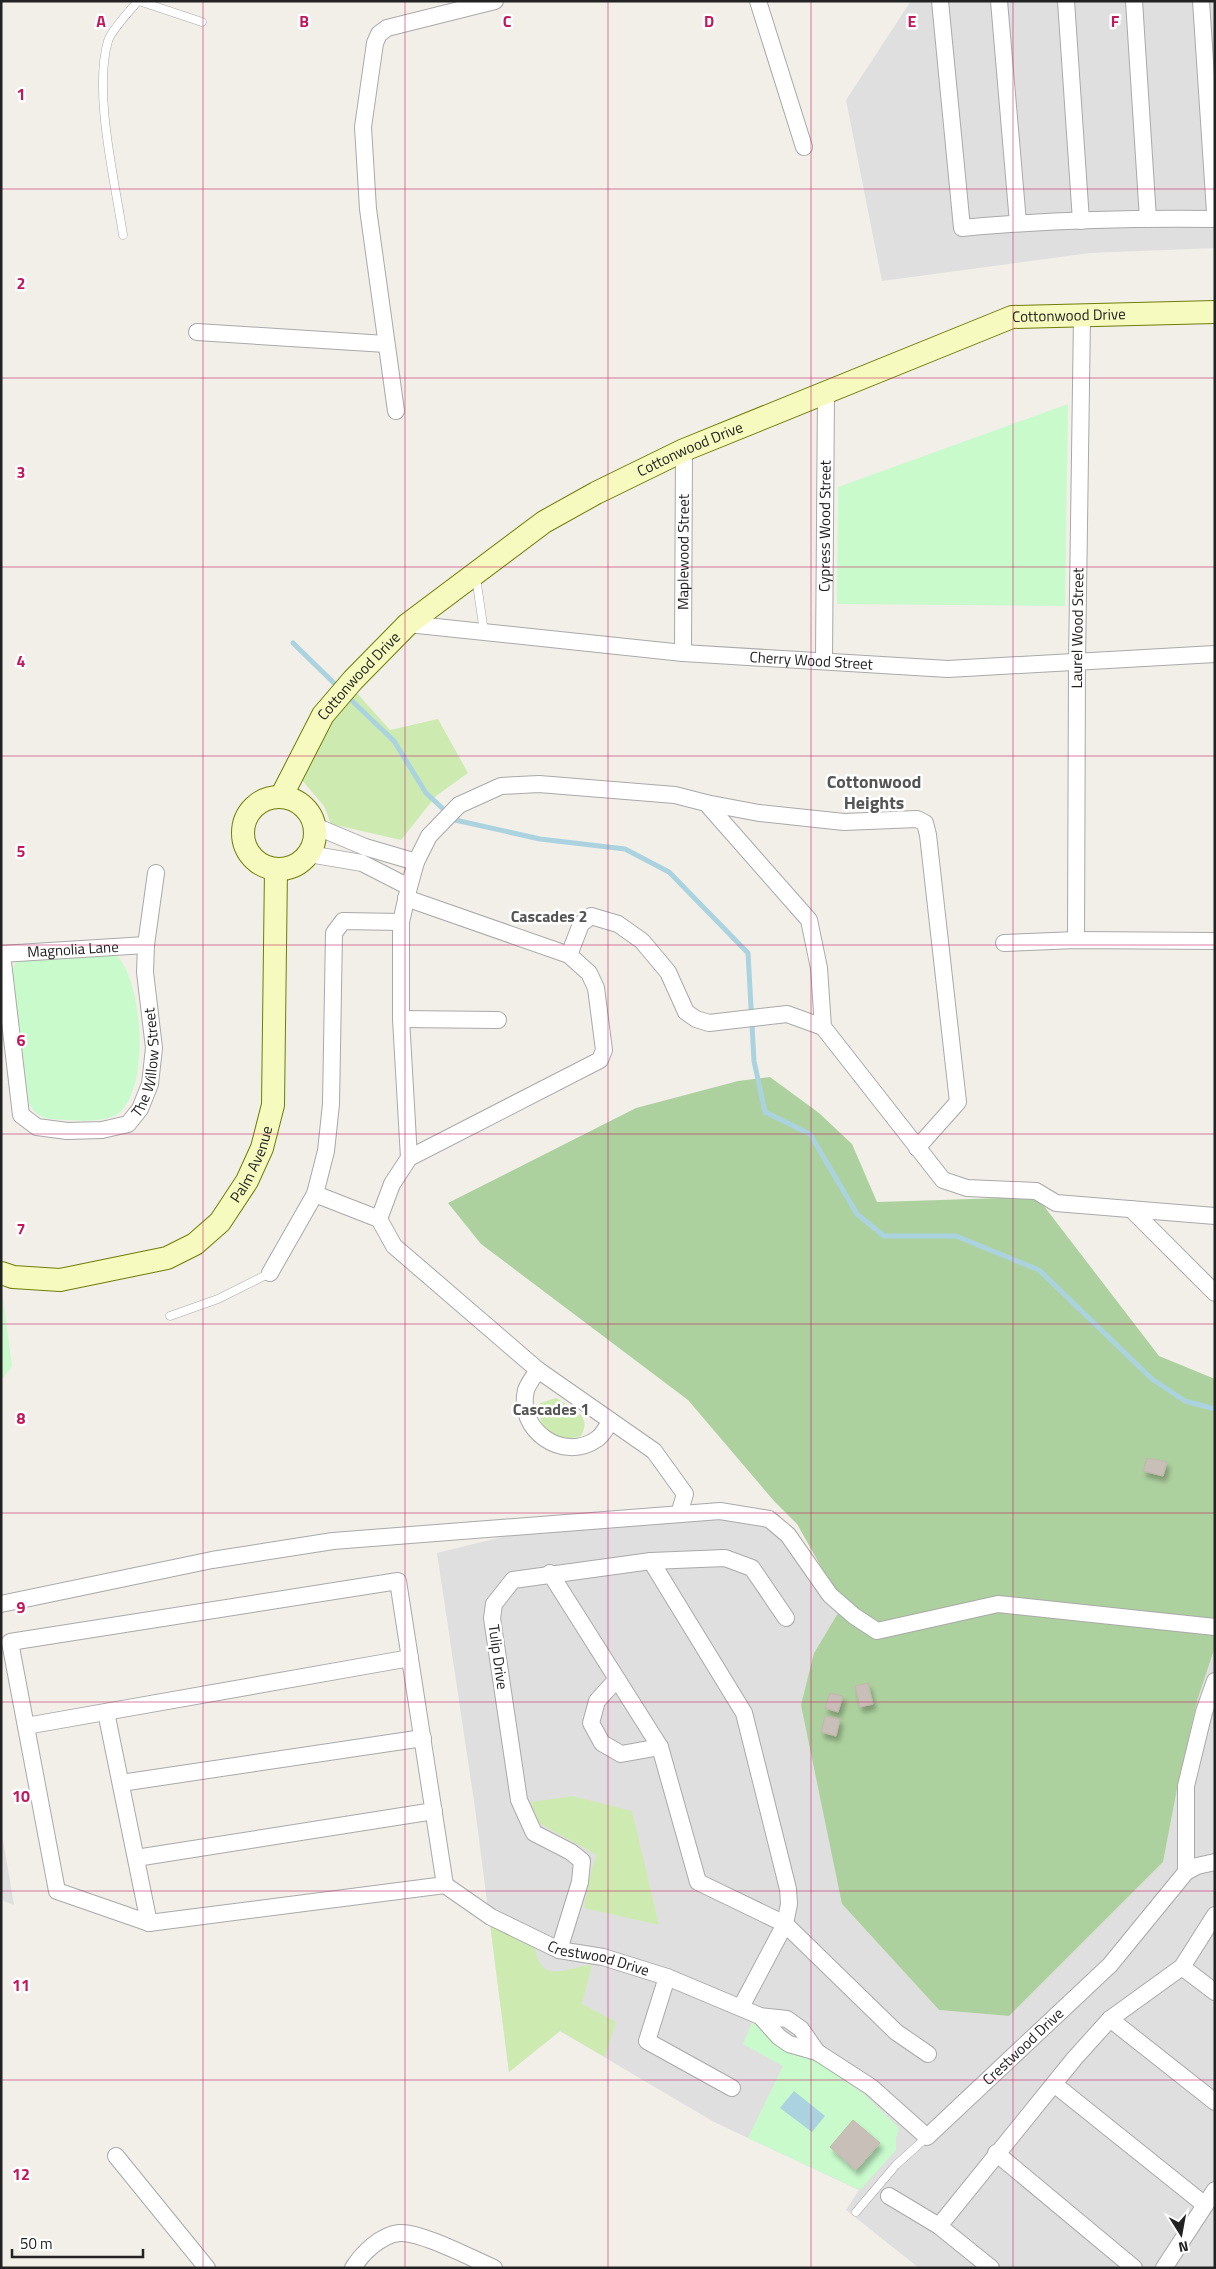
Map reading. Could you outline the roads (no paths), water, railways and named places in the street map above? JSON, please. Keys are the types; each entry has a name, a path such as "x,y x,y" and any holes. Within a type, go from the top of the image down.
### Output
{"street":[{"path":"396,411 368,209 363,127 369,74 376,38 386,28 495,1"},
{"path":"758,1 804,147"},
{"path":"940,1 962,228 1018,223 1215,219"},
{"path":"1000,1 1018,223"},
{"path":"1066,1 1081,221"},
{"path":"1134,1 1148,219"},
{"path":"1206,9 1215,212"},
{"name":"Cottonwood Drive","path":"281,797 323,715 353,680 408,624 476,575 544,522 596,493 684,450 1012,317 1215,312"},
{"name":"Laurel Wood Street","path":"1076,940 1077,663 1082,316"},
{"path":"197,332 386,344"},
{"name":"Cypress Wood Street","path":"824,661 826,391"},
{"name":"Maplewood Street","path":"683,653 684,450"},
{"name":"Cherry Wood Street","path":"408,624 683,653 948,670 1215,654"},
{"path":"409,1158 401,1019 401,922 416,862 430,836 459,805 500,786 539,784 675,794 706,803 759,813 844,822 917,819 925,823 928,835 958,1102 917,1148"},
{"path":"281,797 296,801 308,812 315,826 315,840 309,854 289,868 276,869 263,866 252,857 245,845 243,831 246,818 255,806 267,799 281,797"},
{"path":"706,803 809,920 819,968 823,1027"},
{"path":"315,826 365,846 416,862"},
{"path":"309,854 362,863 407,892 569,955 589,973 596,988 604,1050 600,1060 409,1158 392,1184 378,1219"},
{"name":"Palm Avenue","path":"1,1273 13,1277 60,1280 167,1258 195,1244 220,1222 247,1181 255,1164 262,1148 273,1105 276,869"},
{"name":"The Willow Street","path":"2,954 20,1114 37,1127 67,1131 102,1130 128,1124 140,1109 150,1084 154,1048 145,972 146,945 156,873"},
{"path":"569,955 581,924 591,916 618,924 642,941 668,972 686,1012 696,1019 709,1023 787,1014 823,1027 943,1180 967,1188 1036,1191 1056,1203 1215,1216"},
{"path":"270,1273 316,1194 326,1151 331,1104 334,933 342,921 401,922"},
{"path":"1004,944 1076,940 1215,941"},
{"name":"Magnolia Lane","path":"2,954 146,945"},
{"path":"401,1019 498,1020"},
{"path":"316,1194 378,1219 394,1246 538,1370 654,1451 685,1494 679,1514"},
{"path":"1131,1209 1215,1293"},
{"path":"538,1370 526,1390 525,1412 535,1432 554,1445 576,1447 597,1438 612,1421"},
{"path":"1,1604 212,1560 334,1541 720,1511 769,1519 788,1535 830,1595 854,1616 877,1631 998,1604 1215,1626"},
{"name":"Tulip Drive","path":"559,1950 580,1882 582,1861 570,1852 534,1833 519,1800 492,1618 494,1604 513,1580 550,1573 651,1561 725,1558 752,1568 786,1618"},
{"path":"651,1561 744,1713 788,1889 789,1904 786,1924 741,2007"},
{"path":"550,1573 660,1746 698,1882 786,1924 896,2032 928,2054"},
{"path":"398,1581 445,1885 149,1923 57,1891 26,1726 10,1642 398,1581"},
{"path":"26,1726 410,1658"},
{"path":"617,1679 597,1701 591,1723 602,1743 622,1754 660,1746"},
{"path":"1215,1681 1204,1712 1186,1786 1186,1872 1197,1866 1215,1862"},
{"path":"106,1712 149,1923"},
{"path":"120,1783 423,1738"},
{"path":"136,1858 434,1810"},
{"name":"Crestwood Drive","path":"445,1885 492,1918 559,1950 603,1957 667,1977 760,2016 787,2019 801,2029 817,2052 870,2088 927,2137 1110,1965 1186,1872"},
{"path":"939,2226 996,2153 1110,2019 1182,1967 1215,1915"},
{"path":"1182,1967 1215,1992"},
{"path":"667,1977 647,2041 732,2088"},
{"path":"1110,2019 1215,2102"},
{"path":"1054,2084 1205,2204"},
{"path":"996,2153 1134,2268"},
{"path":"116,2156 207,2268"},
{"path":"1164,2268 1215,2190"},
{"path":"889,2196 939,2226 991,2268"},
{"path":"354,2268 367,2251 378,2242 400,2233 420,2237 494,2268"}],"lane":[{"path":"123,235 104,111 103,71 109,39 139,1 202,22"},
{"path":"476,575 484,632"},
{"path":"170,1316 218,1299 270,1273"},
{"path":"856,2212 896,2166 927,2137"}],"water":[{"path":"794,2091 825,2116 812,2132 780,2108"}],"waterway":[{"path":"293,643 339,688"},
{"path":"347,696 394,741 426,793 455,820 540,839 625,849 669,872 748,953 754,1061 765,1112 810,1134 857,1214 884,1236 956,1236 1039,1270 1152,1379 1185,1401 1215,1409"}],"district":[{"name":"Cottonwood Heights","path":"874,792"},
{"name":"Cascades 2","path":"549,916"},
{"name":"Cascades 1","path":"551,1409"}]}
